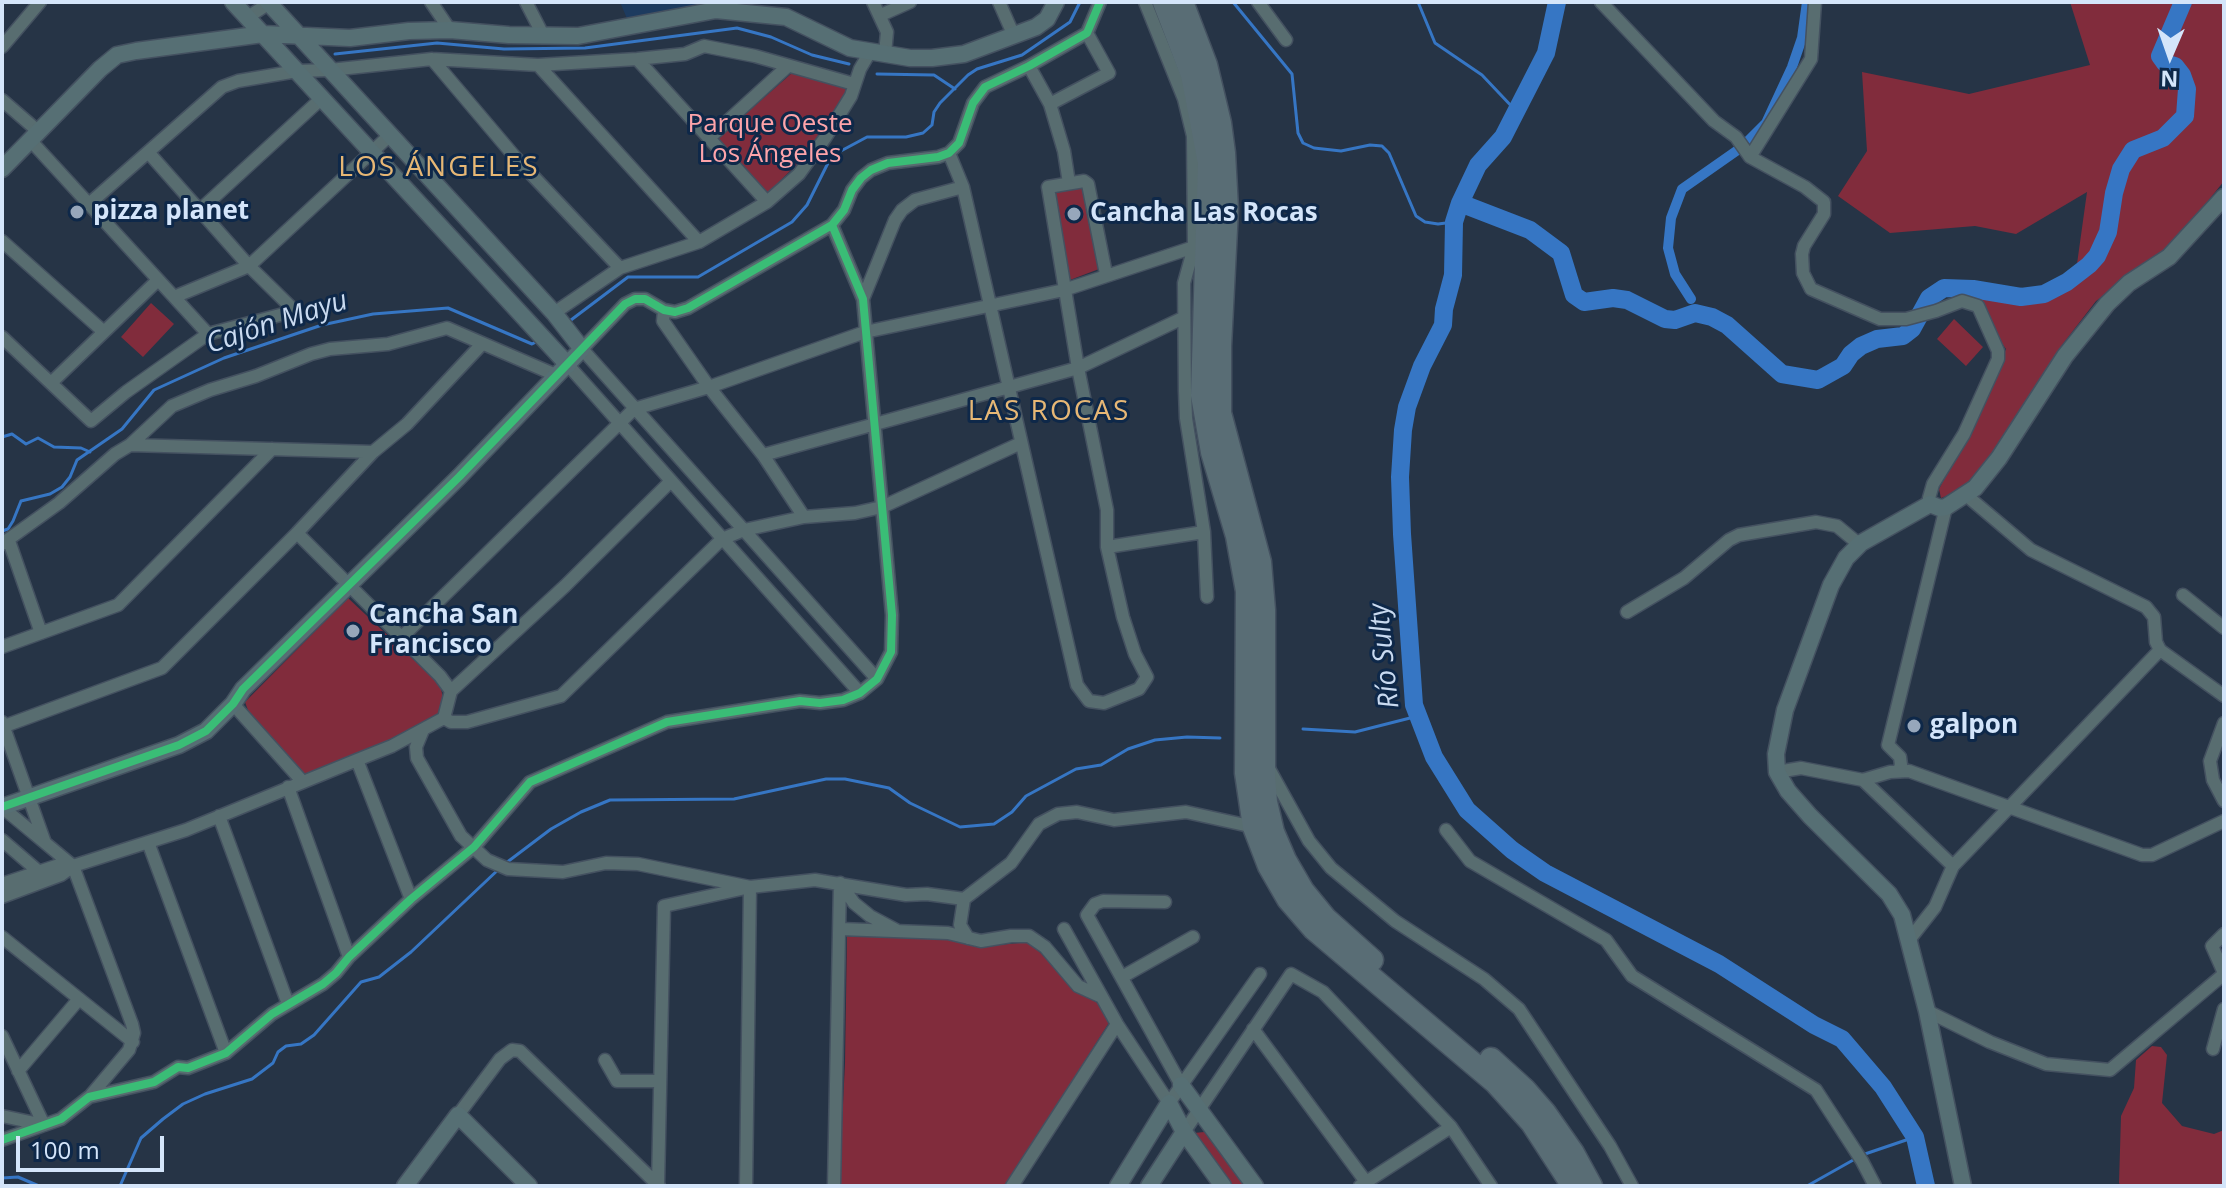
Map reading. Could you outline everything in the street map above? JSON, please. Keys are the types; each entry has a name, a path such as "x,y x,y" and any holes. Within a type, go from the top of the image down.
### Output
{"highway":[{"path":"1164,2 1192,75 1209,163 1202,395 1212,452 1237,536 1247,591 1246,773 1254,827 1269,866 1288,899 1314,929 1495,1082 1532,1123 1573,1186"},
{"path":"1182,2 1206,65 1224,153 1227,209 1220,413 1260,562 1264,610 1264,761 1266,802 1273,832 1303,891 1325,918 1355,947 1525,1090 1573,1153 1591,1186"}],"street":[{"path":"2,47 40,2"},
{"path":"233,2 541,335 563,370 620,424 860,693"},
{"path":"248,17 269,2 561,321 634,409 877,679"},
{"path":"431,2 450,30"},
{"path":"526,2 544,37"},
{"path":"541,335 620,268 699,242 767,202 799,174 825,138 887,32 873,2"},
{"path":"881,15 910,2"},
{"path":"999,2 1014,36"},
{"path":"2,169 117,55 263,34 350,38 450,30 544,37 578,36 716,10 748,7 786,17 850,48 932,58 964,54 1036,27 1047,19 1056,2"},
{"path":"2,807 196,738 233,704 243,689 563,370 625,304 635,299 645,299 664,310 675,312 688,308 832,225 844,210 852,190 871,170 888,163 949,153 959,143 977,95 985,87 1087,33 1100,2"},
{"path":"1145,2 1184,99 1193,136 1194,247 1184,283 1183,318 1186,418 1204,532 1207,597"},
{"path":"1258,2 1286,40"},
{"path":"1601,2 1714,121 1736,137 1750,157 1805,187 1824,202 1824,214 1802,254 1803,273 1811,289 1880,319 1906,319 1962,301 1978,306 1998,351 1998,359 1964,434 1933,484 1929,498 1938,505"},
{"path":"1750,157 1811,59 1815,2"},
{"path":"1050,104 1109,73 1087,33"},
{"path":"89,204 222,87 238,81 297,71 455,58 538,65 637,59 685,54 704,46 755,56 854,84"},
{"path":"432,59 515,157 620,268"},
{"path":"637,59 767,202"},
{"path":"538,65 699,242"},
{"path":"709,138 788,66"},
{"path":"1029,66 1050,104 1064,151 1069,183"},
{"path":"200,210 322,98"},
{"path":"2,100 89,204 208,334"},
{"path":"174,297 249,266 389,136"},
{"path":"2,337 91,421 208,334 295,311 249,266 148,152"},
{"path":"949,153 963,187 1077,685 1089,701 1104,703 1139,689 1147,677 1135,654 1123,617 1107,547 1107,510 1078,368 1048,187 1084,181 1088,184 1106,274"},
{"path":"863,299 902,210 915,200 963,187"},
{"path":"1963,1186 1927,1011 1902,915 1889,894 1788,791 1777,772 1779,734 1801,663 1836,571 1860,545 1938,505 1966,495 1999,458 2065,356 2107,304 2136,277 2169,257 2224,197"},
{"path":"89,1097 154,1082 178,1067 188,1068 226,1053 288,1004 323,984 411,899 474,847 530,782 667,722 800,701 820,703 843,700 860,693 877,679 891,652 892,615 863,299 832,225"},
{"path":"2,241 104,332"},
{"path":"402,637 634,409 709,387 865,332 1064,290 1194,247"},
{"path":"51,383 158,280"},
{"path":"664,310 663,321 709,387 763,455 804,517"},
{"path":"763,455 1078,368 1183,318"},
{"path":"41,633 5,542 59,503 172,406 218,386 256,376 311,354 330,349 388,344 447,328 482,344 563,370"},
{"path":"44,840 2,725 162,668 373,452 407,424 482,344"},
{"path":"444,718 451,722 467,722 561,696 722,539 744,530 804,517 855,513 882,507 1021,443"},
{"path":"130,445 373,452"},
{"path":"2,647 118,605 272,449"},
{"path":"2,897 61,875 73,866 219,816 357,760 444,718 451,691 565,586 670,482"},
{"path":"1966,495 2051,563 2146,607 2154,617 2156,642 2160,650 2224,696"},
{"path":"1899,770 1900,757 1888,745 1938,505"},
{"path":"1627,612 1684,578 1739,535 1816,522 1837,526 1860,545"},
{"path":"1107,547 1204,532"},
{"path":"297,533 402,637 451,691"},
{"path":"2183,595 2224,628"},
{"path":"1909,940 1935,907 1953,866 2160,650"},
{"path":"233,704 302,781"},
{"path":"2224,723 2210,761 2213,780 2224,801"},
{"path":"423,730 416,747 417,758 461,836 480,856 508,869 574,871 606,863 629,863 750,887"},
{"path":"357,760 411,899"},
{"path":"1264,761 1309,841 1331,868 1395,921 1484,979 1519,1009 1610,1146 1632,1186"},
{"path":"1777,772 1801,768 1863,780 1899,770 1909,771 2142,855 2161,851 2224,821"},
{"path":"1863,780 1953,866"},
{"path":"288,787 349,957"},
{"path":"2,807 73,866 132,1024 133,1042 123,1060 89,1097 61,1119 2,1140"},
{"path":"659,1185 664,906 750,887 815,880 906,895 964,899 1011,863 1039,824 1058,814 1077,812 1114,820 1186,812 1254,827"},
{"path":"219,816 288,1004"},
{"path":"1446,830 1470,861 1606,940 1632,976 1816,1090 1875,1186"},
{"path":"2,840 38,871"},
{"path":"148,842 226,1053"},
{"path":"2,884 59,865 73,866"},
{"path":"834,1186 840,883"},
{"path":"840,883 854,903 901,933"},
{"path":"746,1186 750,887"},
{"path":"964,899 960,925 968,938"},
{"path":"1165,902 1103,901 1095,904 1087,915 1181,1085 1255,1186"},
{"path":"840,929 948,933 981,941 1029,936 1045,947 1078,986 1102,997"},
{"path":"1064,929 1117,1024 1169,1103 1184,1132 1223,1186"},
{"path":"1927,1011 1990,1042 2046,1064 2110,1070 2224,974 2212,946 2224,934"},
{"path":"2,937 133,1042"},
{"path":"1122,977 1193,937"},
{"path":"1118,1186 1181,1085 1260,974"},
{"path":"1149,1186 1291,974 1323,992 1451,1127 1491,1186"},
{"path":"18,1071 79,999"},
{"path":"2213,1049 2224,1009"},
{"path":"1012,1186 1117,1024"},
{"path":"1253,1029 1365,1185 1451,1127"},
{"path":"2,1036 44,1125"},
{"path":"405,1186 500,1059 512,1050 520,1051 659,1185"},
{"path":"605,1060 617,1081 660,1081"},
{"path":"458,1115 529,1186"},
{"path":"2,1116 44,1125"}],"shaded area":[{"path":"620,2 739,2 742,7 705,4 628,21"}],"green space":[{"path":"2070,2 2224,2 2224,181 2172,246 2096,301 2062,345 1992,456 1963,490 1941,498 1939,489 1989,391 2006,349 1961,289 2010,296 2032,293 2055,282 2077,264 2087,192 2016,234 1975,226 1890,233 1838,196 1867,151 1862,72 1969,94 2090,65"},
{"name":"Parque Oeste Los Ángeles","path":"792,73 845,87 846,92 804,157 767,194 717,139"},
{"path":"1082,186 1099,269 1070,280 1053,194"},
{"path":"151,303 174,324 143,357 121,337"},
{"path":"1954,319 1983,347 1966,366 1937,339"},
{"path":"348,598 434,679 441,689 444,702 438,716 392,741 304,776 249,713 245,702"},
{"path":"847,936 945,938 976,947 1030,942 1076,990 1101,1005 1110,1021 1006,1186 839,1186"},
{"path":"2152,1046 2161,1047 2167,1055 2162,1103 2182,1126 2214,1134 2224,1130 2224,1186 2121,1186 2119,1183 2121,1116 2134,1088 2136,1060"},
{"path":"1204,1132 1247,1186 1231,1186 1194,1133"}],"waterway":[{"path":"567,323 628,277 698,277 792,222 807,205 829,161 839,152 867,137 906,137 923,133 932,125 934,112 940,103 968,75 977,69 1022,55 1070,22 1080,2"},
{"path":"1233,2 1292,74 1298,133 1303,143 1314,148 1341,151 1370,145 1382,146 1389,153 1416,216 1425,222 1454,222"},
{"path":"1418,2 1435,43 1482,75 1517,112"},
{"name":"Río Sulty","path":"1557,2 1546,53 1503,137 1478,165 1460,203 1454,222 1453,275 1443,325 1422,366 1407,407 1400,477 1414,705 1434,757 1467,810 1512,850 1545,873 1719,964 1814,1025 1842,1039 1883,1087 1915,1137 1926,1186"},
{"path":"1746,143 1766,123 1792,67 1802,38 1807,2"},
{"path":"1460,203 1530,230 1561,253 1574,295 1584,302 1613,298 1627,300 1665,319 1675,320 1695,313 1712,317 1727,325 1782,374 1818,380 1843,366 1861,346 1877,339 1903,336 1912,329 1929,298 1944,288 2021,297 2044,294 2089,265 2097,256 2108,232 2121,169 2133,150 2163,138 2185,116 2187,89 2182,75 2160,56 2183,2"},
{"path":"335,54 437,43 504,49 585,48 737,28 771,37 812,55 849,64"},
{"path":"877,74 934,75 955,89"},
{"path":"1691,299 1675,274 1668,248 1671,218 1682,189 1742,147"},
{"name":"Cajón Mayu","path":"2,531 8,529 21,501 50,494 62,487 77,460 122,429 154,390 224,358 322,325 373,314 448,308 532,344 536,342"},
{"path":"2,437 12,434 26,444 38,438 54,447 81,448 90,452"},
{"path":"1303,729 1355,732 1418,716"},
{"path":"506,863 551,829 610,800 734,799 826,779 845,779 889,788 910,803 960,827 994,824 1012,812 1026,796 1076,769 1101,765 1128,749 1155,740 1220,738"},
{"path":"120,1186 141,1138 163,1119 183,1104 205,1094 252,1079 273,1063 278,1052 286,1046 301,1044 314,1035 361,982 379,977 411,952 500,868"},
{"path":"1865,1154 1915,1137"},
{"path":"1807,1186 1855,1159"},
{"path":"2,1178 18,1177 39,1186"}],"cycle path":[{"path":"2,807 179,745 206,731 233,704 243,689 459,477 625,304 635,299 645,299 664,310 675,312 688,308 832,225 844,210 852,190 871,170 888,163 949,153 959,143 973,103 985,87 1087,33 1100,2"},
{"path":"2,1140 61,1119 89,1097 154,1082 178,1067 188,1068 226,1053 272,1014 336,973 411,899 474,847 530,782 667,722 800,701 820,703 843,700 860,693 877,679 891,652 892,615 863,299 832,225"}],"place":[{"name":"pizza planet","path":"77,212"},
{"name":"Cancha Las Rocas","path":"1074,214"},
{"name":"Cancha San Francisco","path":"353,631"},
{"name":"galpon","path":"1914,726"}],"district":[{"name":"LOS ÁNGELES","path":"439,168"},
{"name":"LAS ROCAS","path":"1049,412"}]}
